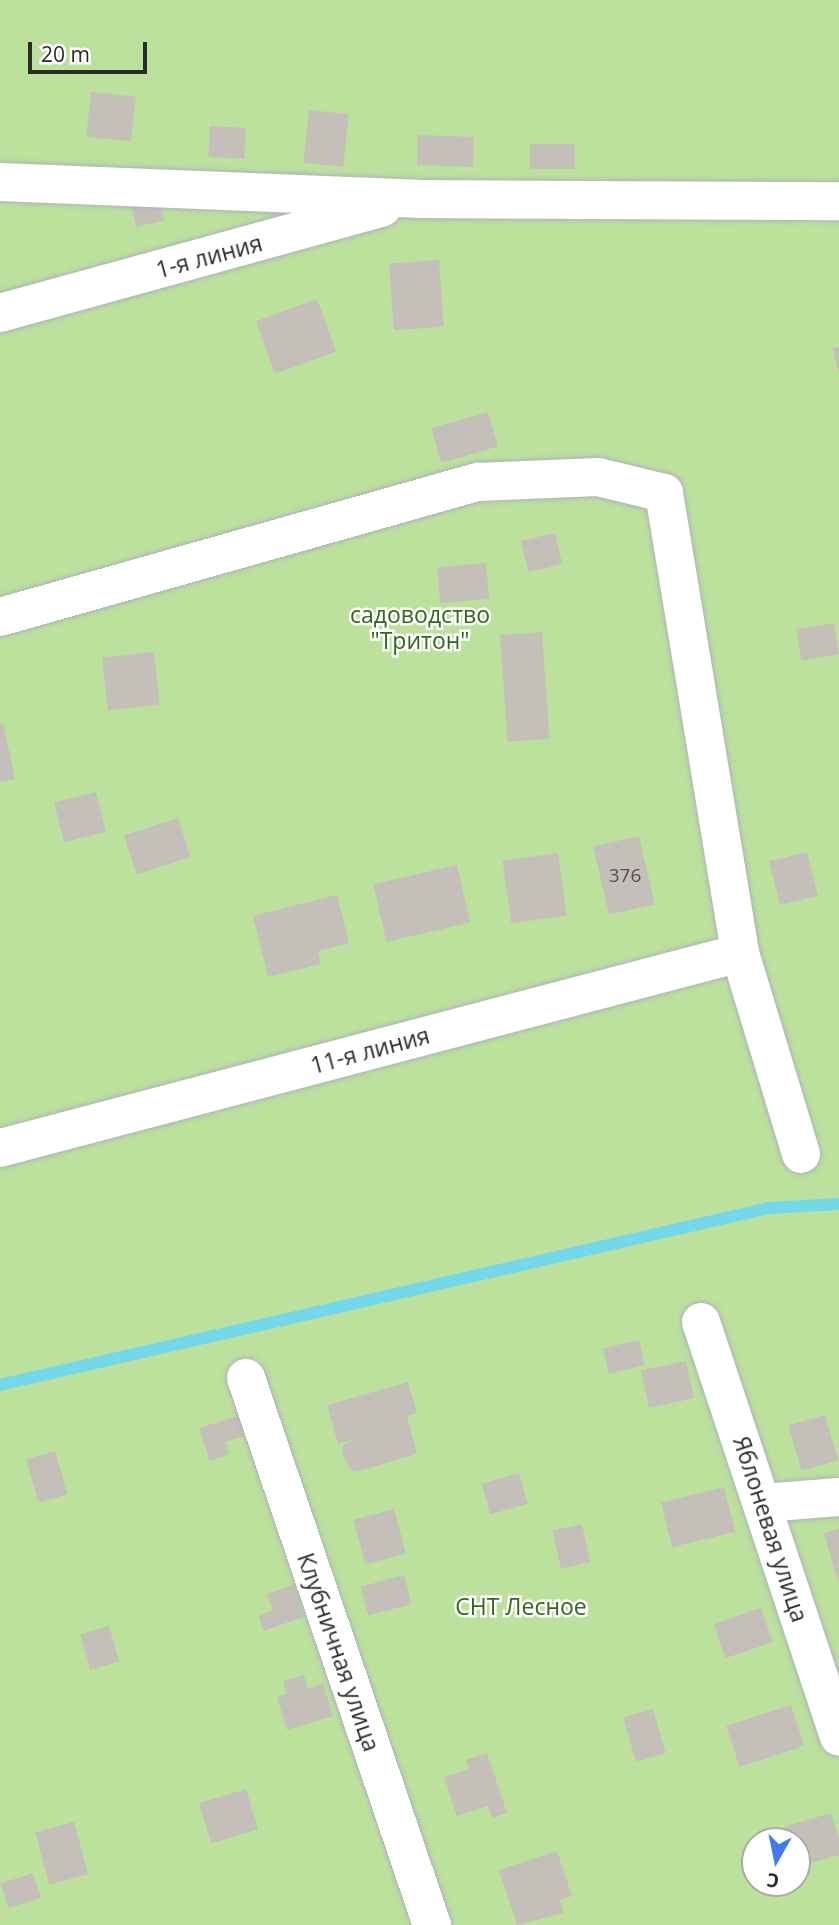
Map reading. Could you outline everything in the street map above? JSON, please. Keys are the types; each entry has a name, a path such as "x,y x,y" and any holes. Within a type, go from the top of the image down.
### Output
{"street":[{"path":"0,181 418,198 839,201"},
{"name":"1-я линия","path":"0,313 418,198"},
{"path":"0,617 478,482 598,477 664,493 740,953 801,1154"},
{"name":"11-я линия","path":"0,1148 740,953"},
{"name":"Яблоневая улица","path":"701,1322 839,1737"},
{"name":"Клубничная улица","path":"246,1378 432,1925"},
{"path":"763,1503 839,1497"}],"green space":[{"name":"садоводство \"Тритон\"","path":"0,0 839,0 839,1925 0,1925"}],"building":[{"path":"91,92 136,97 131,141 86,137"},
{"path":"309,110 349,114 343,167 303,163"},
{"path":"210,126 246,128 244,159 208,157"},
{"path":"418,135 474,137 473,167 417,165"},
{"path":"530,144 575,144 575,169 530,169"},
{"path":"159,198 164,220 136,227 131,205"},
{"path":"439,260 444,327 394,330 389,263"},
{"path":"317,299 336,352 275,374 256,321"},
{"path":"839,347 839,371 838,371 833,348"},
{"path":"488,412 498,447 441,463 431,428"},
{"path":"555,533 562,564 528,572 521,541"},
{"path":"486,563 489,599 440,603 437,567"},
{"path":"834,623 839,655 801,661 796,629"},
{"path":"542,632 549,739 508,742 500,635"},
{"path":"154,652 160,705 108,710 102,657"},
{"path":"3,723 15,779 0,782 0,724"},
{"path":"96,792 106,832 64,842 54,802"},
{"path":"178,818 191,857 136,875 124,836"},
{"path":"639,836 655,904 609,915 593,847"},
{"path":"807,852 818,896 780,905 769,861"},
{"path":"558,853 567,915 511,923 503,861"},
{"path":"457,865 470,922 386,942 373,884"},
{"path":"337,895 349,943 318,951 321,964 268,977 253,916"},
{"path":"639,1340 645,1365 609,1374 603,1348"},
{"path":"686,1361 694,1398 649,1408 641,1371"},
{"path":"408,1382 417,1413 407,1416 417,1454 356,1472 351,1470 342,1453 344,1445 359,1438 338,1444 327,1405"},
{"path":"825,1415 838,1460 801,1471 788,1425"},
{"path":"238,1416 245,1436 225,1442 229,1454 210,1461 199,1428"},
{"path":"55,1451 67,1494 39,1503 26,1459"},
{"path":"519,1473 528,1504 490,1515 482,1484"},
{"path":"724,1487 735,1532 672,1547 661,1503"},
{"path":"394,1509 406,1553 365,1564 353,1520"},
{"path":"582,1524 590,1562 561,1568 553,1530"},
{"path":"839,1529 839,1581 838,1581 824,1533"},
{"path":"404,1575 412,1604 368,1616 361,1587"},
{"path":"294,1585 304,1617 263,1631 259,1615 273,1611 267,1594"},
{"path":"761,1608 773,1642 725,1658 714,1624"},
{"path":"109,1626 119,1662 90,1670 80,1634"},
{"path":"304,1675 308,1688 323,1684 333,1716 287,1730 277,1697 287,1694 283,1681"},
{"path":"791,1705 804,1746 740,1767 726,1726"},
{"path":"653,1709 666,1753 636,1762 623,1718"},
{"path":"487,1753 507,1813 492,1818 488,1806 457,1816 444,1777 469,1769 466,1760"},
{"path":"246,1789 258,1829 211,1843 199,1803"},
{"path":"831,1813 839,1839 839,1855 811,1863 811,1827 786,1826"},
{"path":"74,1822 88,1874 49,1885 35,1832"},
{"path":"557,1851 572,1896 560,1900 564,1913 517,1925 499,1870"},
{"path":"33,1873 41,1898 9,1908 1,1884"}],"waterway":[{"path":"0,1385 769,1208 839,1204"}],"park label":[{"name":"СНТ Лесное","path":"521,1606"}]}
